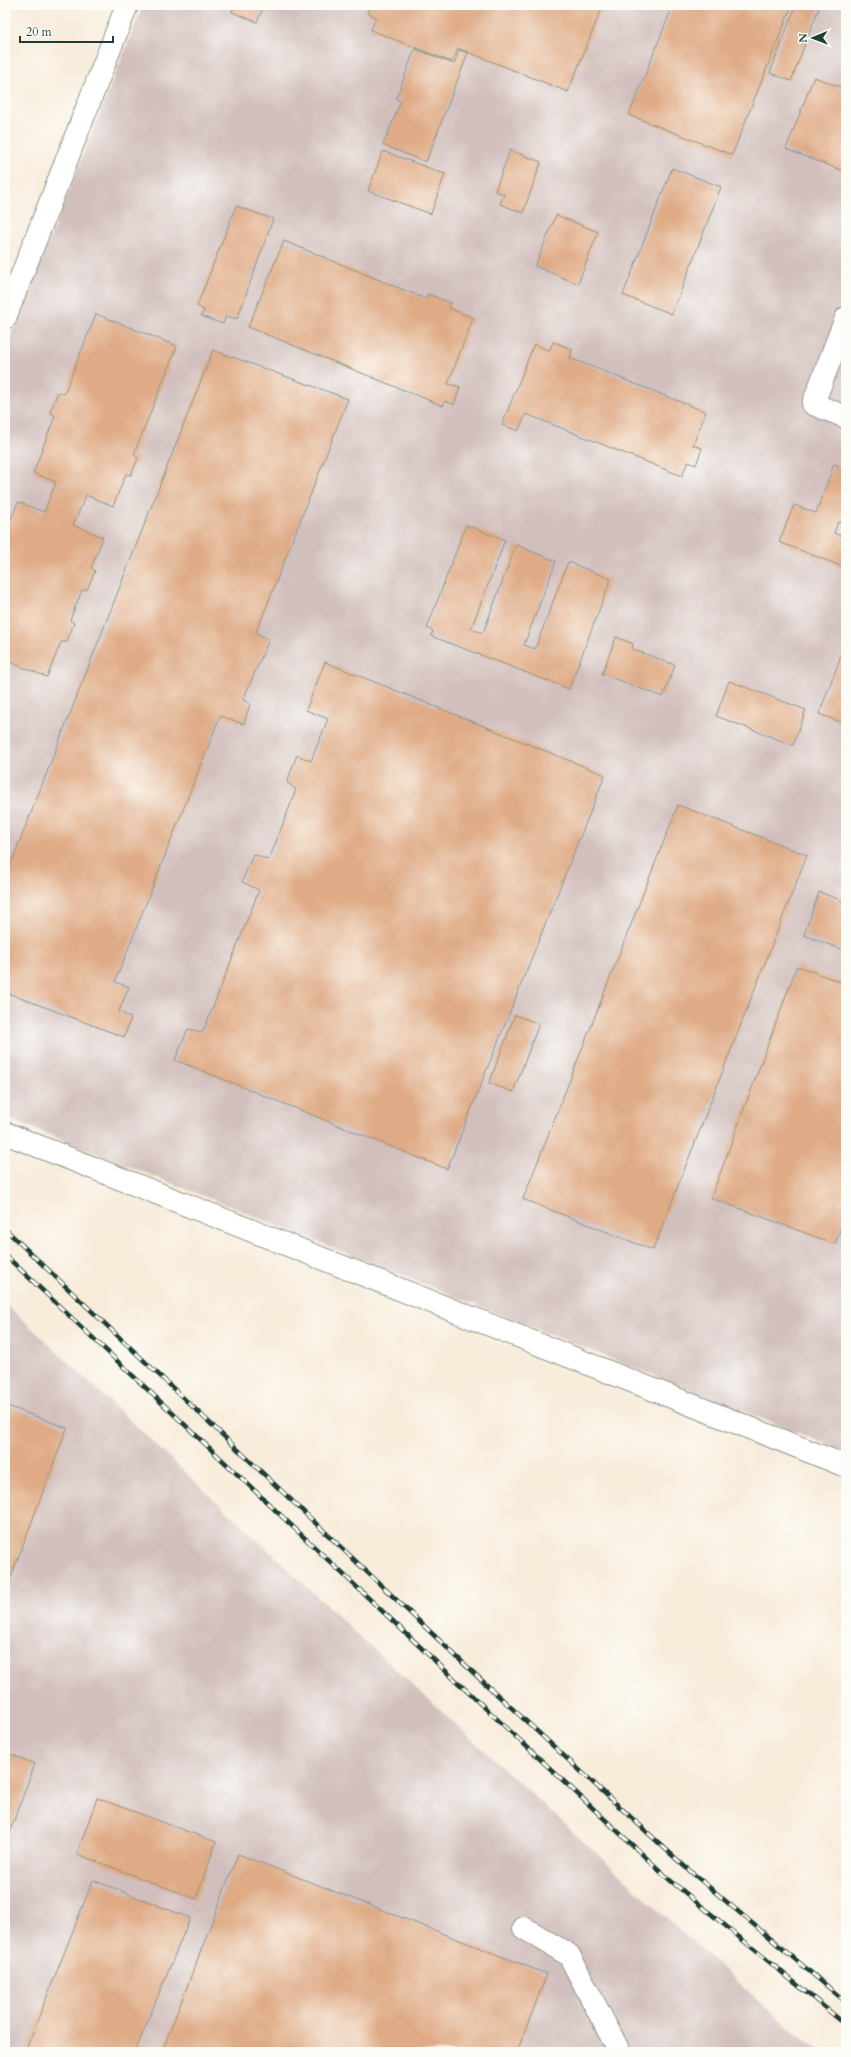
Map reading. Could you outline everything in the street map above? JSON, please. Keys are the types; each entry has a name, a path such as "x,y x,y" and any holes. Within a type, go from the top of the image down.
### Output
{"street":[{"path":"5,318 127,5"},
{"path":"846,318 813,404 846,417"},
{"path":"5,1134 846,1466"},
{"path":"524,1928 570,1955 618,2049 617,2052"}],"shaded area":[{"path":"143,5 846,5 846,1452 5,1117 5,351"},
{"path":"5,1303 356,1633 705,1953 790,2028 821,2052 5,2052"}],"building":[{"path":"234,5 264,5 257,22 232,12"},
{"path":"370,5 603,5 568,92 458,48 452,62 371,30 376,17 367,13"},
{"path":"673,5 792,5 732,155 629,115"},
{"path":"796,5 820,5 791,81 770,73"},
{"path":"415,49 454,64 459,50 468,53 426,162 383,145 401,101 396,99"},
{"path":"814,77 846,89 846,172 786,149"},
{"path":"510,150 541,162 523,213 500,204 504,194 495,191"},
{"path":"383,151 445,174 431,214 368,191"},
{"path":"672,168 721,187 672,314 623,295"},
{"path":"236,206 273,219 237,319 226,316 223,324 201,316 204,310 197,306"},
{"path":"556,215 598,232 578,284 535,266"},
{"path":"284,241 426,299 428,294 451,303 449,308 473,318 448,384 460,387 454,405 445,401 443,406 248,327"},
{"path":"96,314 177,346 134,454 138,458 131,475 126,474 113,506 86,495 73,525 103,537 91,568 95,571 87,590 82,590 70,620 74,623 67,642 61,642 47,677 5,660 5,534 18,502 44,512 56,482 33,473 55,416 50,412 58,392 64,394"},
{"path":"553,342 572,349 570,358 706,412 693,445 702,448 696,465 688,462 682,476 526,414 518,431 502,425 534,344 549,351"},
{"path":"213,350 348,399 256,633 269,639 243,700 250,704 244,724 220,716 115,982 129,987 119,1011 131,1018 124,1037 5,992 5,879"},
{"path":"834,464 846,469 846,525 838,522 834,533 846,538 846,568 779,542 794,505 816,513"},
{"path":"466,525 505,540 471,629 483,633 516,545 556,561 524,645 535,649 568,562 611,579 569,689 431,636 433,631 427,628"},
{"path":"616,637 633,644 632,649 675,665 663,697 602,674"},
{"path":"842,653 846,654 846,724 819,714"},
{"path":"325,662 605,775 447,1169 175,1060 188,1029 203,1032 259,890 242,882 253,854 269,860 296,790 287,782 297,755 311,761 328,719 306,710"},
{"path":"729,681 806,710 793,745 716,716"},
{"path":"678,805 807,855 653,1250 523,1199"},
{"path":"819,892 846,902 846,951 804,935"},
{"path":"797,966 846,984 846,1213 835,1244 711,1198"},
{"path":"515,1015 539,1024 513,1092 489,1083"},
{"path":"5,1405 67,1428 5,1593"},
{"path":"5,1752 35,1764 5,1844"},
{"path":"97,1798 216,1842 196,1899 77,1854"},
{"path":"238,1854 547,1974 517,2052 162,2052"},
{"path":"93,1880 190,1918 135,2052 25,2052"}],"railway":[{"path":"5,1229 479,1678 684,1866 846,2002"},
{"path":"5,1255 468,1692 671,1881 846,2025"}]}
